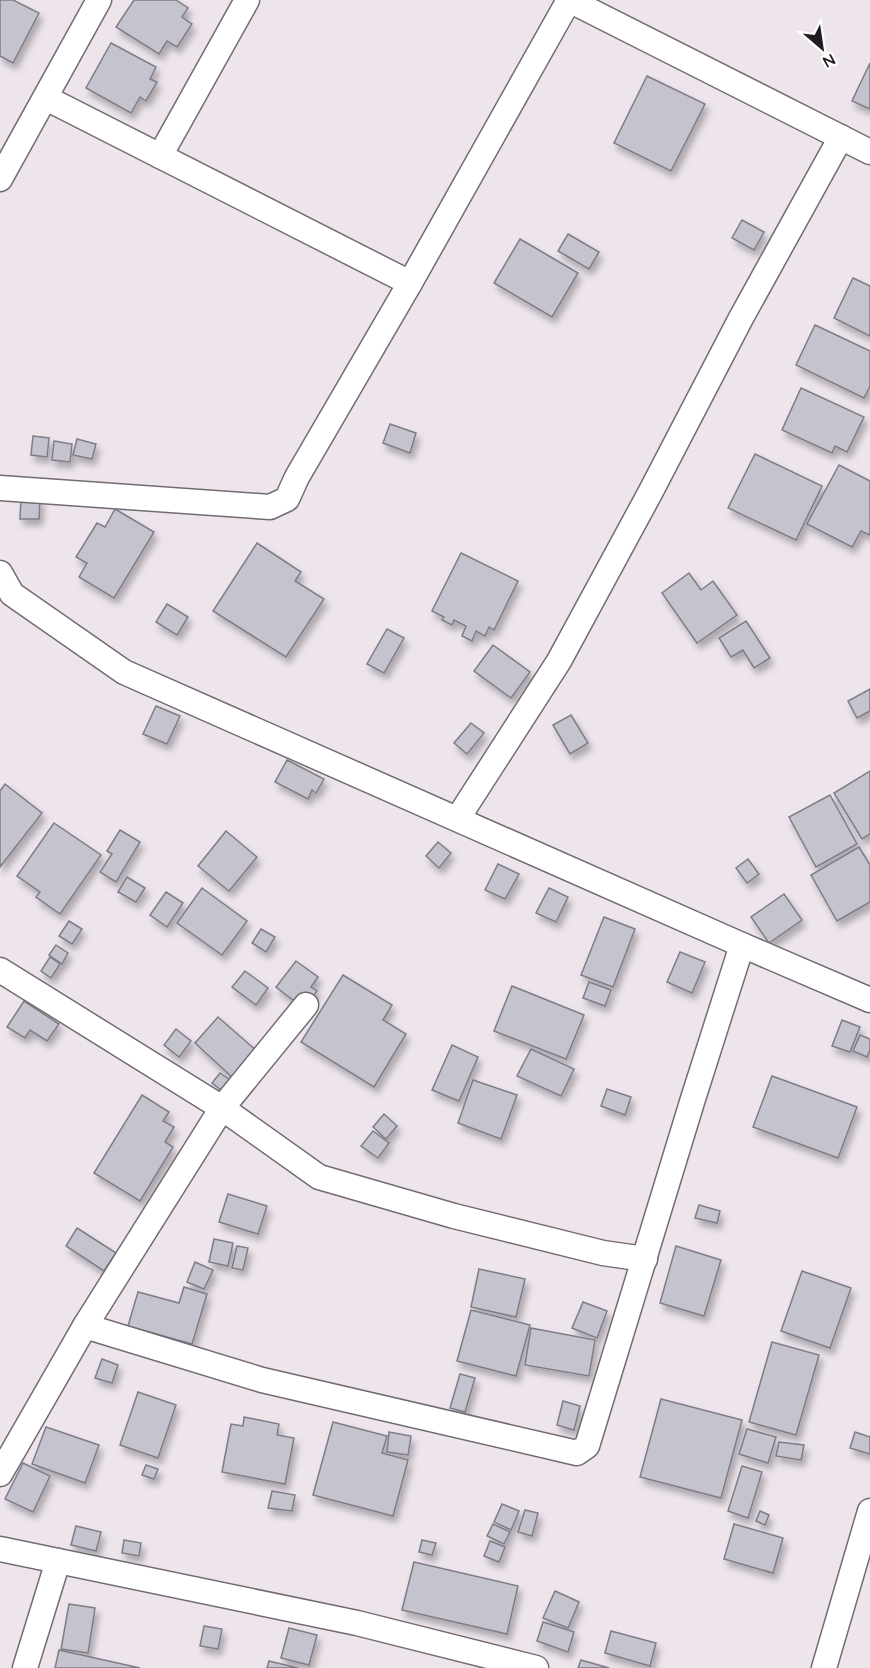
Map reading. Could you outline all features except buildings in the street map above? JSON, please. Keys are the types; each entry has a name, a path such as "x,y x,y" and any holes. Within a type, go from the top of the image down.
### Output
{"street":[{"path":"0,179 99,0"},
{"path":"160,156 247,0"},
{"path":"0,488 270,507 287,499 297,477 410,283 569,0 870,152"},
{"path":"46,98 410,283"},
{"path":"458,818 559,661 741,318 841,137"},
{"path":"2,580 12,594 124,672 870,1000"},
{"path":"85,1326 262,1380 577,1453 587,1446 742,945"},
{"path":"0,970 222,1108 319,1177 454,1216 603,1252 645,1259"},
{"path":"0,1474 85,1326 222,1108 306,1005"},
{"path":"827,1667 870,1511"},
{"path":"0,1549 357,1623 536,1668"},
{"path":"26,1668 58,1561"}]}
